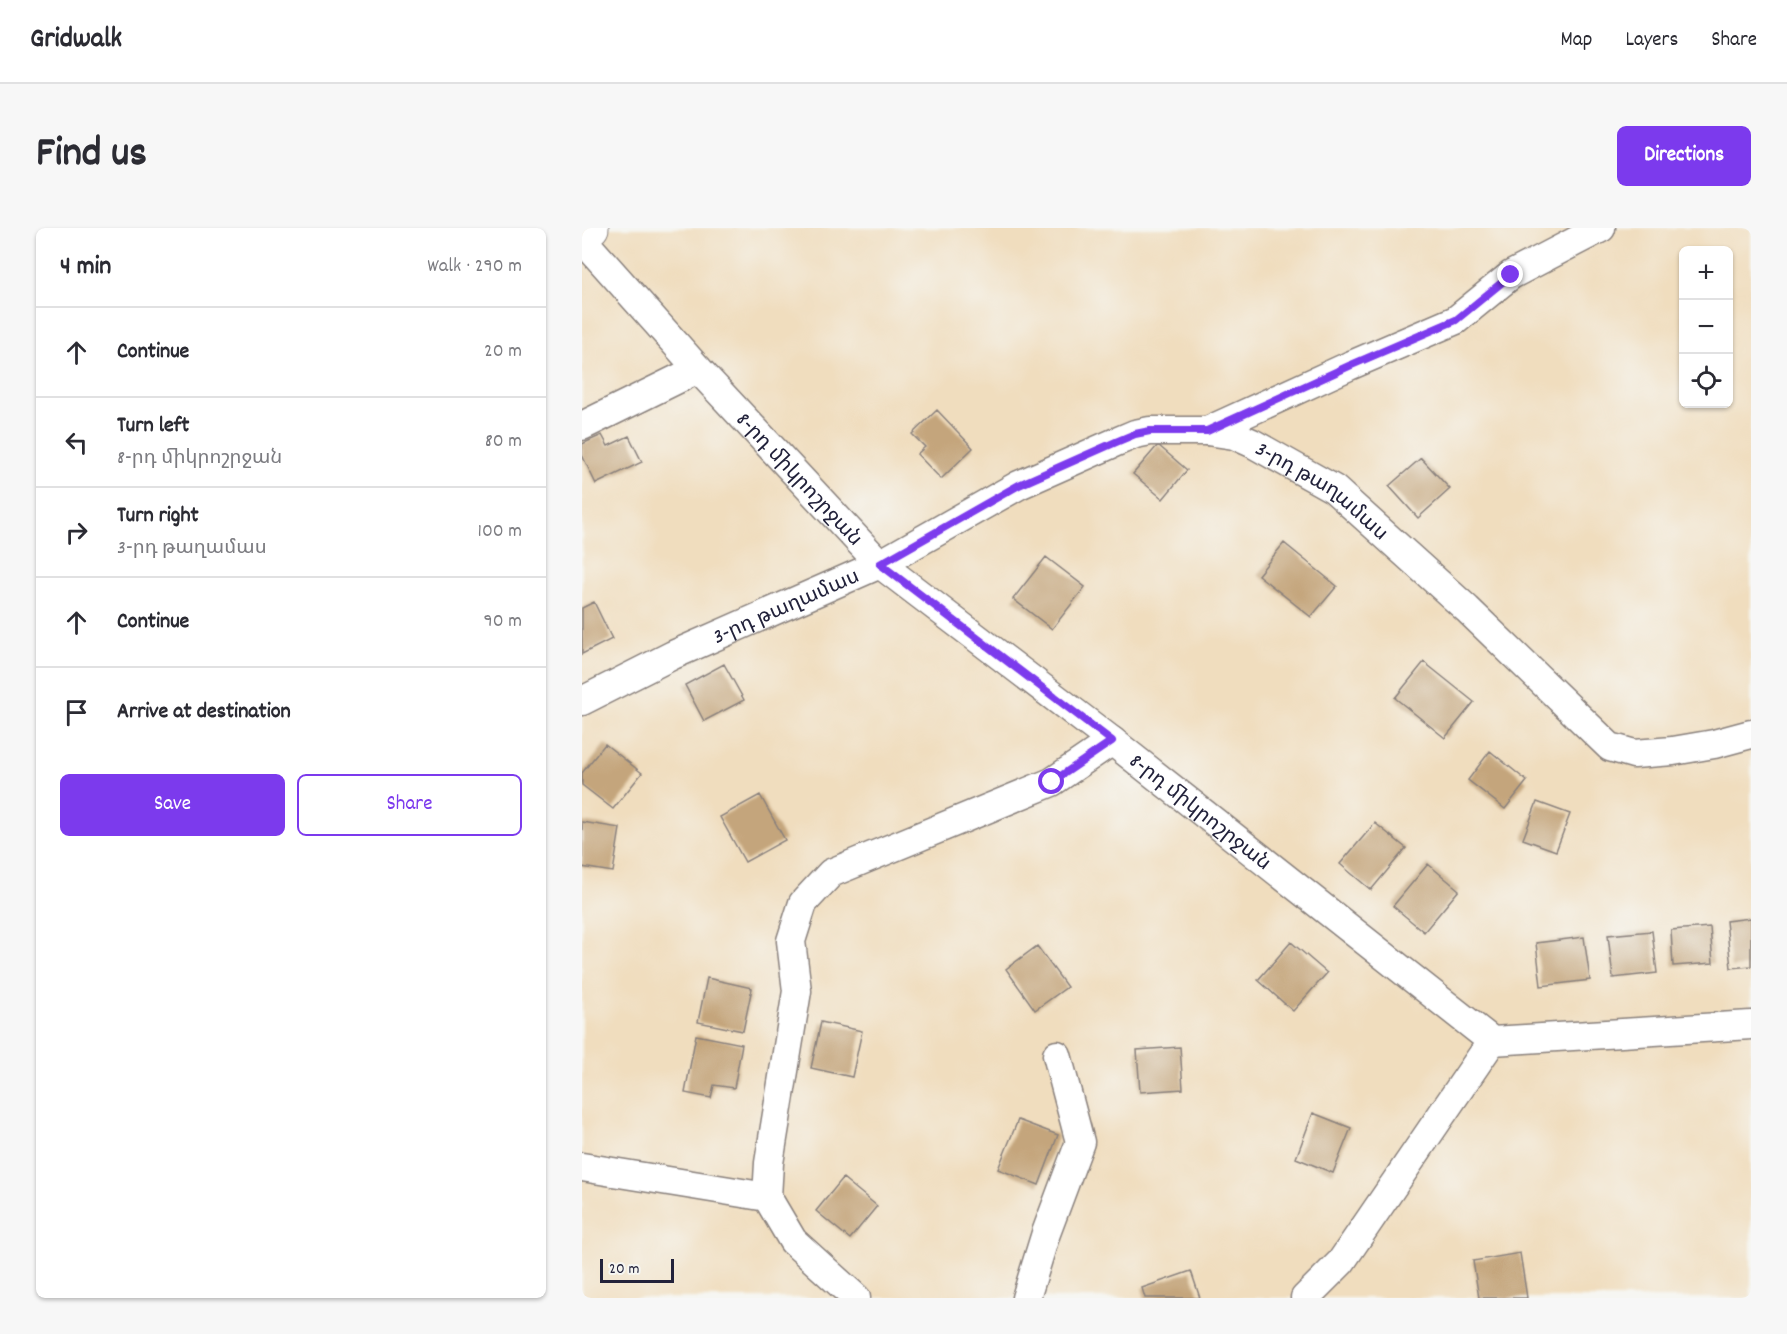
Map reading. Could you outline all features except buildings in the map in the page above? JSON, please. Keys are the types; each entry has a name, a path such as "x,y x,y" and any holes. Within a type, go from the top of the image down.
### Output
{"main road":[{"path":"582,233 592,228"}],"street":[{"path":"1207,431 1456,320 1511,275 1601,228"},
{"name":"8-րդ միկրոշրջան","path":"582,239 698,369 880,564 1112,741 1492,1041"},
{"path":"582,426 698,369"},
{"name":"3-րդ թաղամաս","path":"582,701 673,655 880,564 1019,485 1116,442 1150,431 1207,431 1234,435 1252,443 1334,489 1467,609 1610,747 1634,754 1673,751 1714,744 1751,734"},
{"path":"856,1298 793,1241 767,1197 770,1163 797,991 791,941 803,903 831,873 1052,782 1112,741"},
{"path":"1305,1298 1341,1262 1492,1041 1751,1025"},
{"path":"1026,1298 1046,1233 1080,1142 1057,1055"},
{"path":"582,1167 767,1197"}],"route":[{"path":"1052,782 1112,741 880,564 1019,485 1116,442 1150,431 1207,431 1456,320 1511,275"}]}
